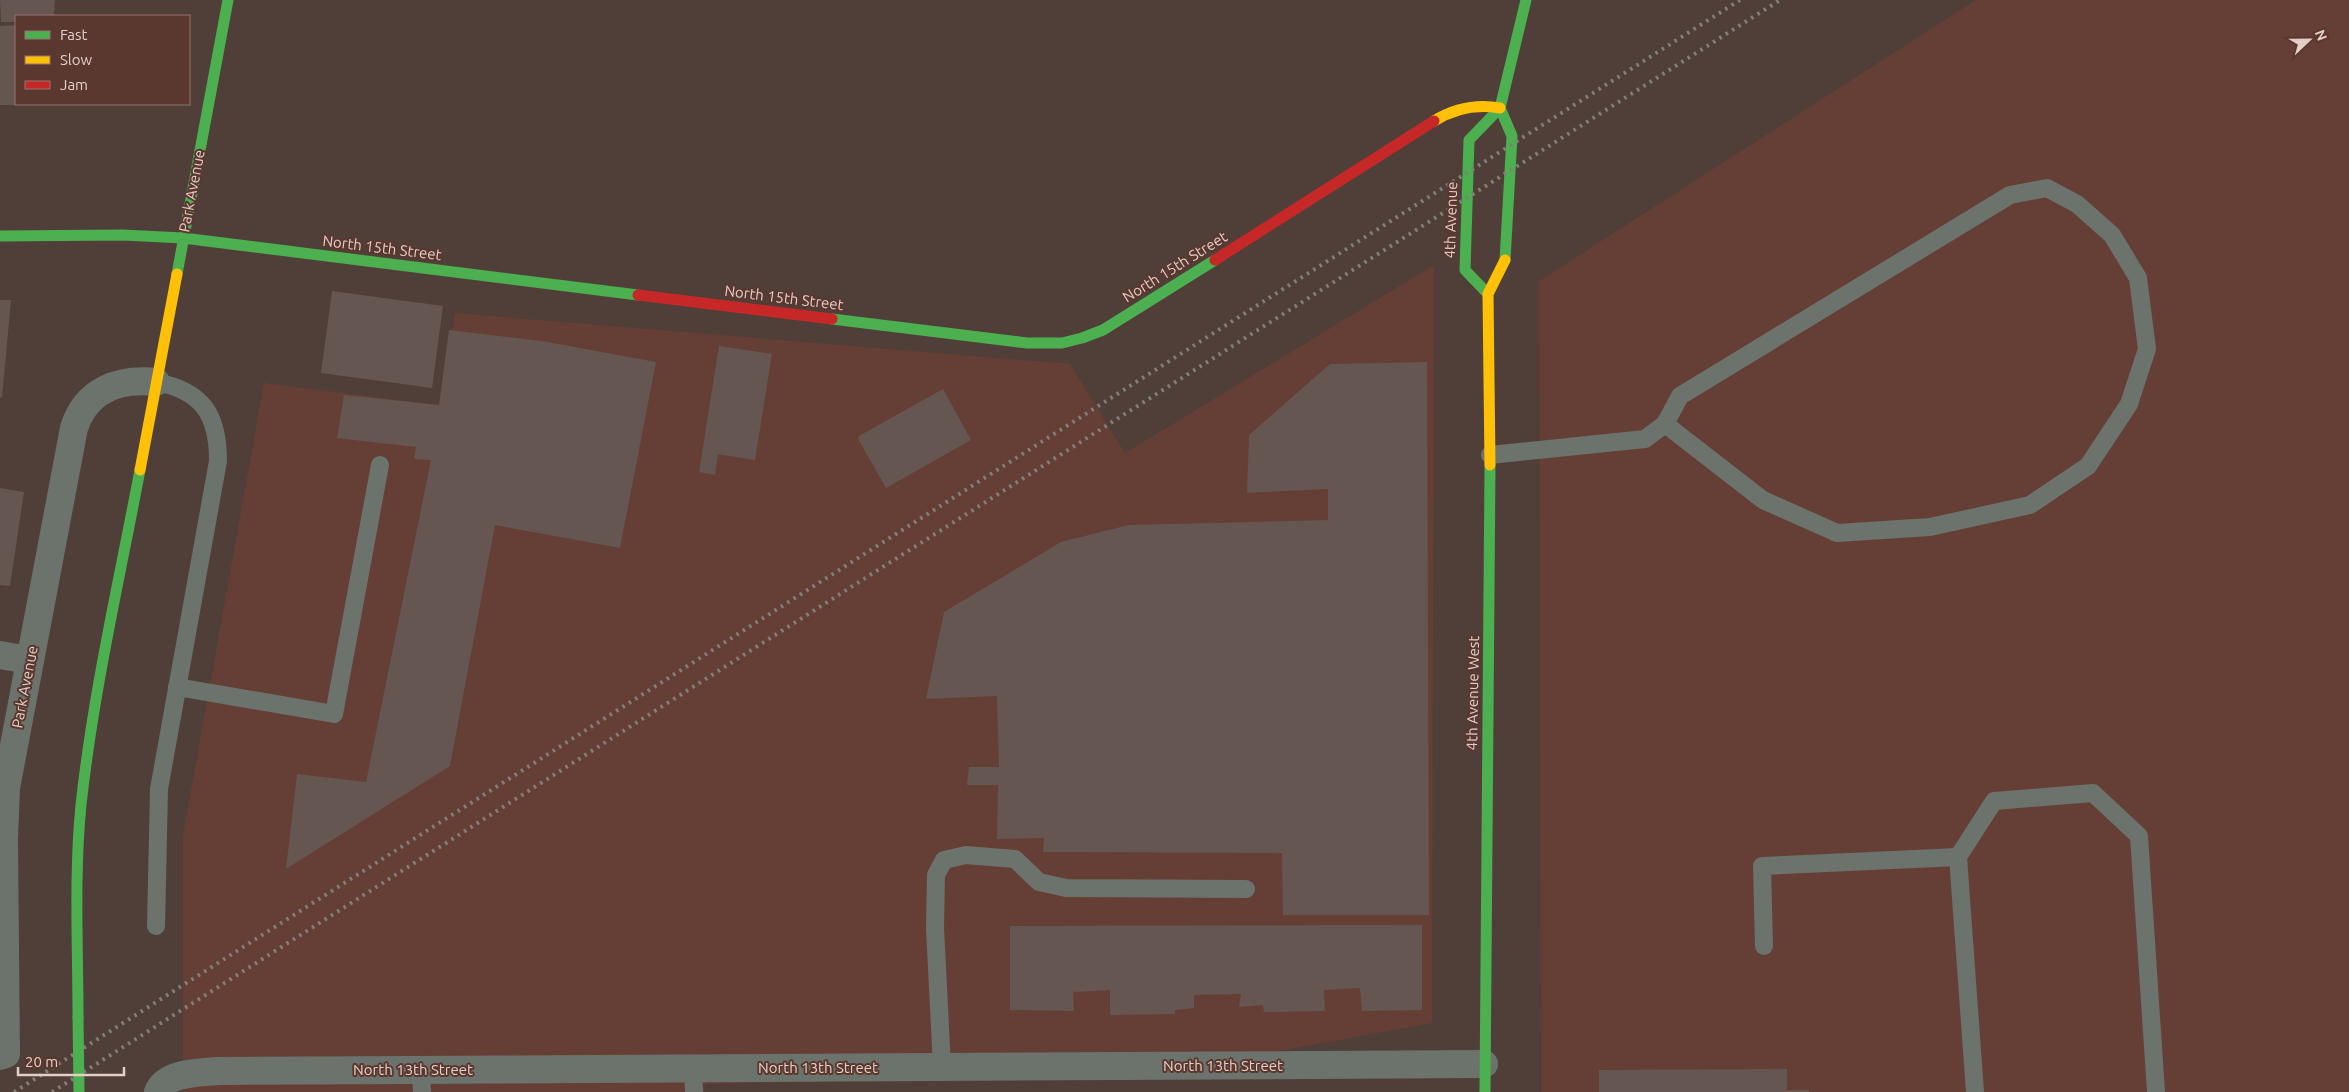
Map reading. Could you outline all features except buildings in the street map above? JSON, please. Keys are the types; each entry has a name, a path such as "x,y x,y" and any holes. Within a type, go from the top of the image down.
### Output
{"street":[{"name":"Park Avenue","path":"79,1092 78,870 84,783 101,678 226,0"},
{"path":"1488,294 1505,261 1512,136 1500,108 1526,0"},
{"name":"North 15th Street","path":"0,236 123,235 183,238 1027,343 1073,342 1094,336 1114,324 1437,119 1454,110 1470,105 1486,105 1500,108"},
{"name":"4th Avenue","path":"1488,294 1465,270 1469,140 1500,108"},
{"name":"4th Avenue West","path":"1485,1092 1490,455 1488,294"},
{"name":"Park Avenue","path":"3,1055 6,788 74,428 78,415 88,403 114,385 129,381 156,382"},
{"path":"0,655 30,660"},
{"name":"North 13th Street","path":"158,1092 161,1085 172,1079 192,1073 217,1071 422,1081 693,1080 942,1067 1484,1064"}],"lane":[{"path":"1490,455 1645,439 1664,424 1680,396 2010,195 2047,188 2077,204 2112,235 2138,278 2147,349 2129,404 2088,466 2030,505 1930,527 1836,533 1763,500 1664,424"},
{"path":"156,382 177,387 198,398 215,426 218,444 218,461 159,789 156,926"},
{"path":"176,687 334,714 380,465"},
{"path":"1975,1092 1958,856 1994,801 2093,793 2139,836 2156,1092"},
{"path":"942,1067 936,928 936,875 944,860 966,855 1015,859 1039,882 1066,888 1246,889"},
{"path":"1764,946 1762,866 1958,856"}],"shaded area":[{"path":"1976,0 2349,0 2349,1092 1541,1092 1539,281"},
{"path":"1434,265 1432,1023 1268,1053 873,1080 705,1084 704,1092 183,1092 183,835 264,383 439,405 455,313 1070,364 1125,453"}],"railway":[{"path":"14,1092 1740,0"},
{"path":"52,1092 1780,0"}],"traffic: fast":[{"path":"177,274 228,0"},
{"path":"1488,294 1465,270 1469,140 1500,108 1526,0"},
{"path":"1500,108 1512,136 1505,260"},
{"path":"0,236 123,235 183,238 638,295"},
{"path":"832,319 1027,343 1062,343 1103,330 1215,260"},
{"path":"1485,1092 1490,465"},
{"path":"78,1017 77,884 81,805 99,679 140,470"},
{"path":"78,1017 79,1092"}],"traffic: slow":[{"path":"1434,121 1466,108 1500,108"},
{"path":"1490,465 1488,294 1505,260"},
{"path":"140,470 177,274"}],"traffic: jam":[{"path":"1215,260 1434,121"},
{"path":"638,295 832,319"}]}
